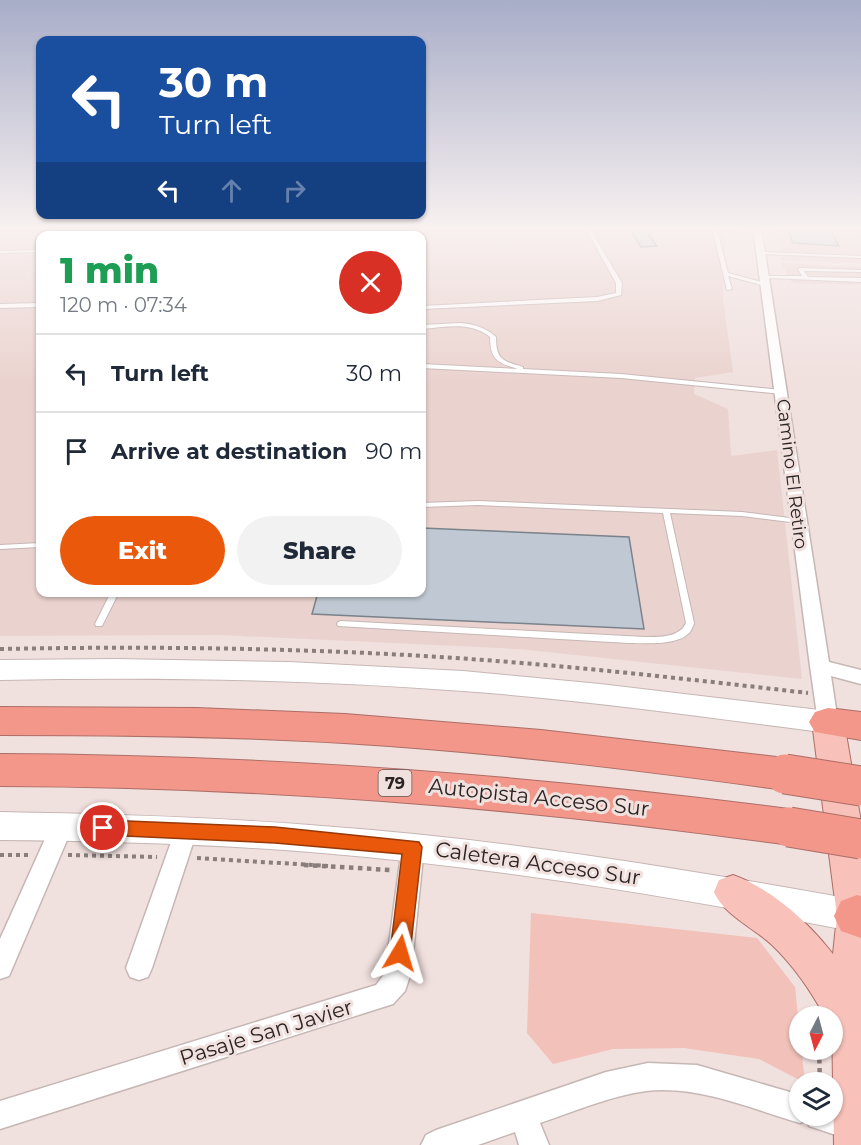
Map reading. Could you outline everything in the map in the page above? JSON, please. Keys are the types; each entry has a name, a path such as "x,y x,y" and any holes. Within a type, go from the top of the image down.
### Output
{"highway":[{"path":"0,721 211,723 392,731 582,748 861,786"},
{"name":"Autopista Acceso Sur","path":"0,770 206,773 392,782 585,800 789,827 861,839"}],"main road":[{"path":"0,670 246,671 452,681 619,696 844,724 860,920 854,940 842,1006"},
{"name":"Caletera Acceso Sur","path":"0,826 56,840 181,844 573,867 733,892 860,920"},
{"path":"733,892 774,920 800,944 832,986 833,1006"},
{"path":"838,1060 845,1130"}],"street":[{"name":"Camino El Retiro","path":"765,282 819,666 844,724"},
{"path":"819,666 861,677"},
{"path":"0,967 56,840"},
{"path":"139,968 181,844"},
{"name":"Pasaje San Javier","path":"0,1115 384,995 396,982 398,973 411,859"},
{"path":"436,1145 627,1080 670,1076 723,1086 789,1106"},
{"path":"522,1114 534,1145"}],"lane":[{"path":"426,308 597,299 619,294 618,280"},
{"path":"727,280 729,289"},
{"path":"757,280 765,282"},
{"path":"0,306 36,305"},
{"path":"426,327 457,325 481,328 494,337 491,350 500,361 539,372"},
{"path":"426,366 621,376 782,392"},
{"path":"426,505 478,503 742,514 798,521"},
{"path":"342,624 628,640 658,640 679,635 689,629 690,623 666,511"},
{"path":"0,547 36,545"},
{"path":"99,624 112,597"}],"path":[{"path":"0,855 56,840 181,844 411,859"}],"shaded area":[{"path":"0,280 36,280 36,597 426,597 426,280 724,280 723,299 733,372 695,378 694,394 728,409 731,456 777,450 802,679 519,649 220,635 0,636"},
{"path":"791,280 861,280 861,285 792,283"},
{"path":"531,913 757,938 795,987 797,1006 789,1006 789,1060 803,1060 804,1072 789,1072 789,1075 759,1059 684,1048 613,1049 553,1064 527,1033"}],"building":[{"path":"426,528 629,537 644,629 312,614 317,597 426,597"}],"route":[{"path":"103,828 275,835 413,847 400,953"}]}
